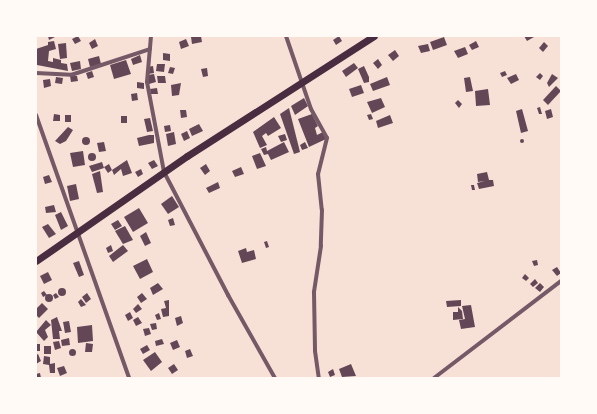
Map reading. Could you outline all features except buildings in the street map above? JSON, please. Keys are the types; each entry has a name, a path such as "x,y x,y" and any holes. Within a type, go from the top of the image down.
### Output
{"main road":[{"path":"36,261 164,172 302,81 374,36"}],"street":[{"path":"151,36 147,82 164,172 228,295 275,378"},
{"path":"286,36 311,109 327,138 318,174 322,217 321,246 314,292 315,351 319,378"},
{"path":"36,73 72,75 150,49"},
{"path":"36,115 129,378"},
{"path":"434,378 561,281"}]}
